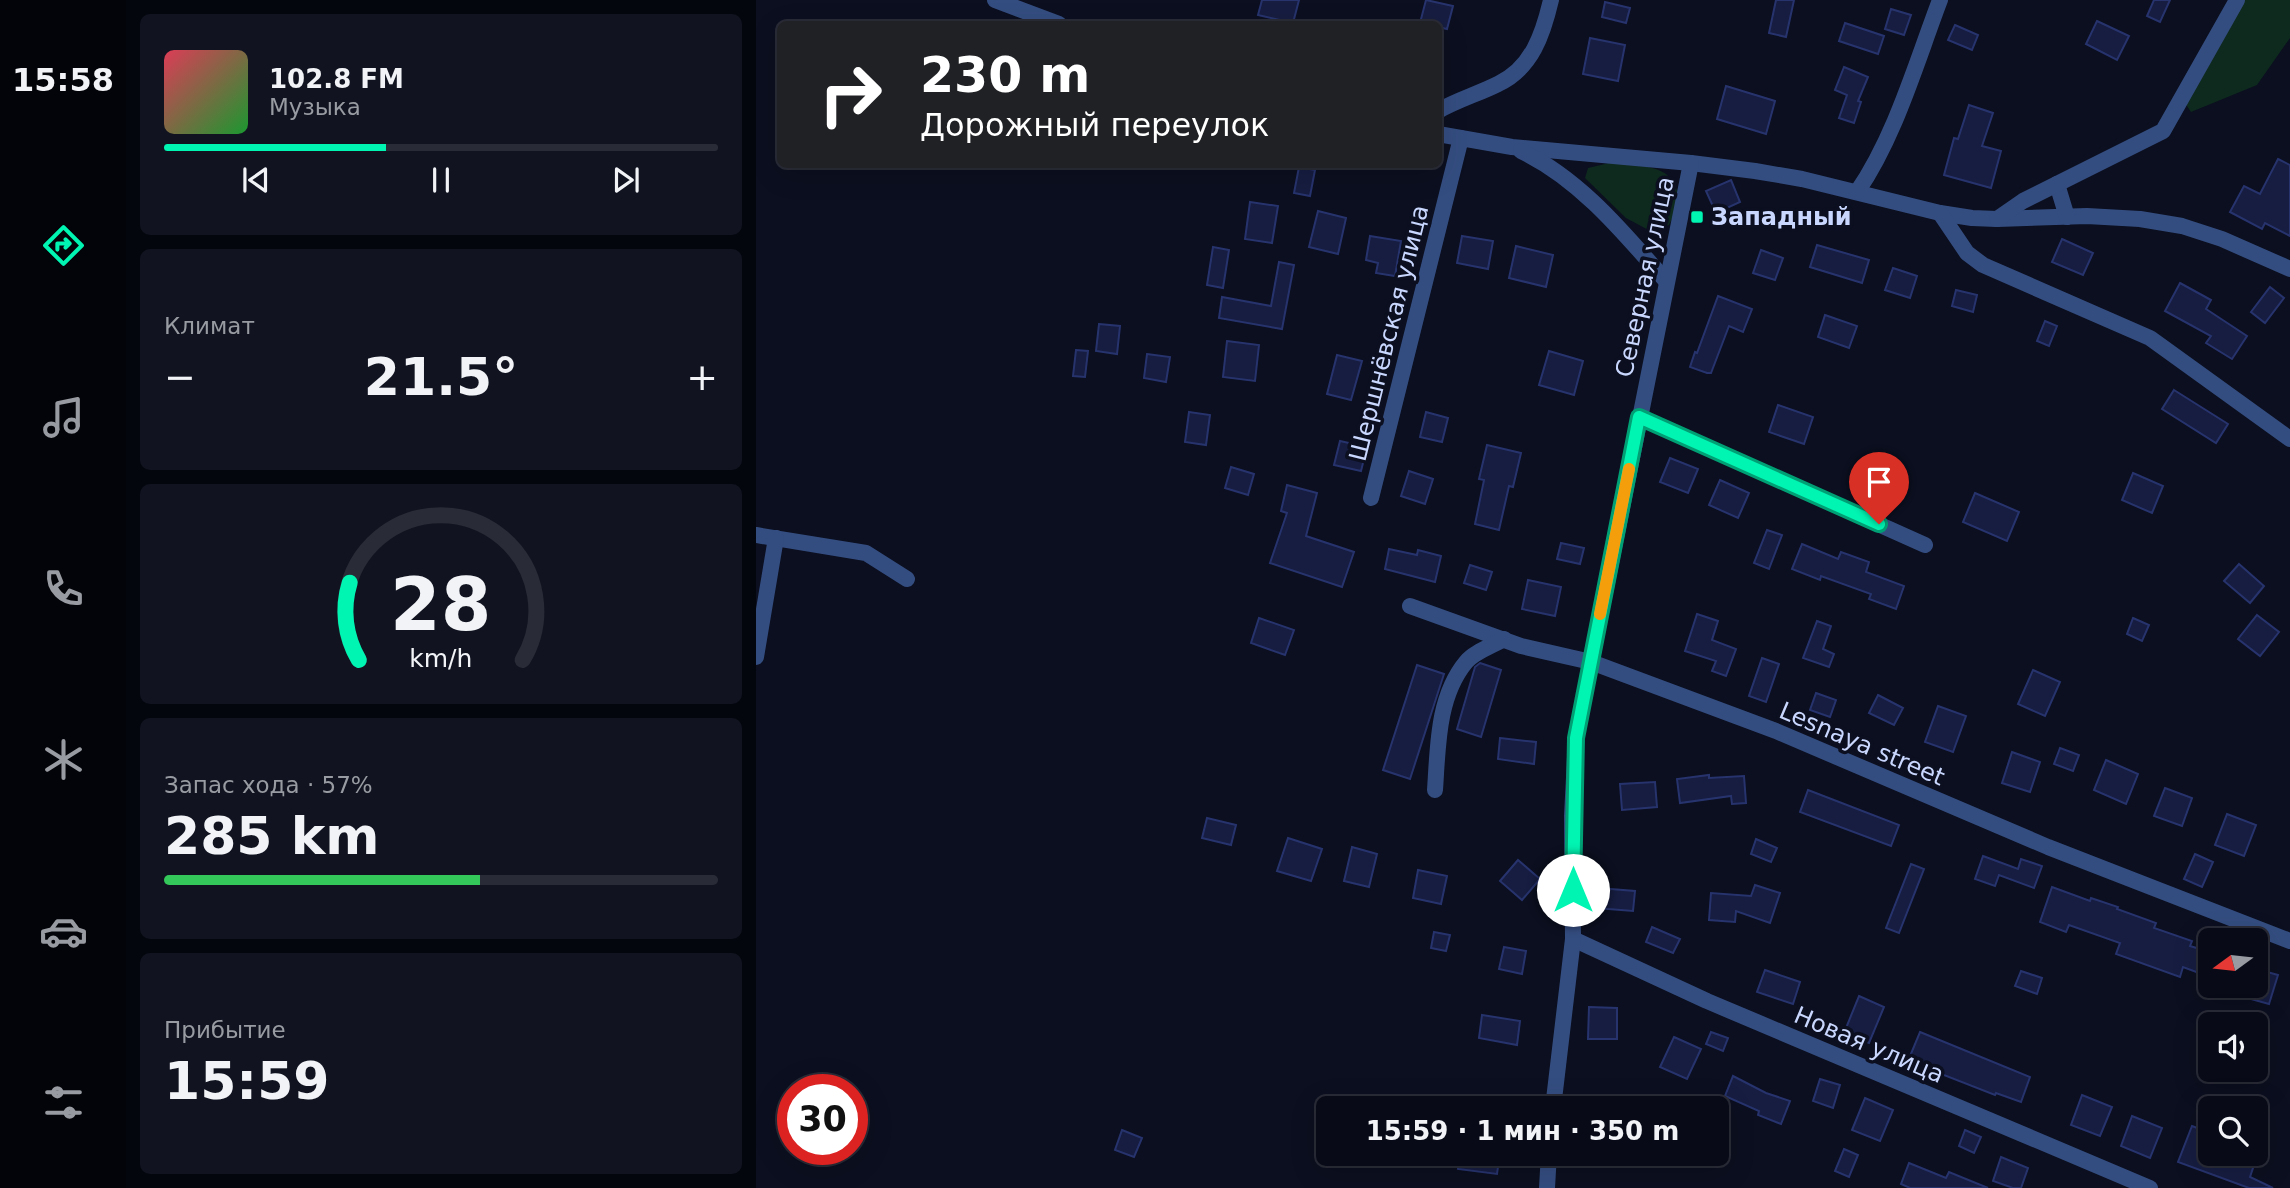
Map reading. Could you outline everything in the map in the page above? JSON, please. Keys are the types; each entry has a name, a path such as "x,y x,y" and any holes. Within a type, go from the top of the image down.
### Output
{"street":[{"path":"995,0 1051,21"},
{"path":"1442,109 1502,83 1520,69 1533,53 1544,30 1551,0"},
{"path":"1857,192 1869,175 1901,104 1940,0"},
{"path":"1997,219 2024,201 2162,131 2237,0"},
{"path":"1442,135 1512,147 1691,163 1767,173 1857,192 1940,214 1997,219 2140,219 2182,226 2222,239 2290,269"},
{"name":"Шершнёвская улица","path":"1371,498 1461,138"},
{"path":"1512,147 1538,159 1568,180 1623,231 1666,281"},
{"name":"Северная улица","path":"1554,1096 1573,939 1576,738 1691,163"},
{"path":"2057,184 2067,217"},
{"path":"1940,214 1967,253 1983,265 2150,338 2290,439"},
{"path":"1639,417 1925,545"},
{"path":"756,535 866,553 907,579"},
{"path":"756,657 776,538"},
{"name":"Lesnaya street","path":"1410,606 1521,646 1591,662 1776,731 2048,848 2290,941"},
{"path":"1435,790 1440,724 1451,686 1467,660 1504,639"},
{"name":"Новая улица","path":"1573,939 1707,1001 2150,1188"},
{"path":"1546,1188 1548,1166"}],"green space":[{"path":"2242,0 2290,0 2290,38 2257,85 2191,112 2185,103"},
{"path":"1609,163 1654,168 1671,179 1676,188 1678,203 1669,225 1654,233 1626,218 1585,178 1588,168"}],"building":[{"path":"1262,0 1299,0 1294,21 1258,15"},
{"path":"1426,0 1453,6 1447,29 1442,28 1442,21 1421,21"},
{"path":"1776,0 1794,0 1786,37 1769,33"},
{"path":"2154,0 2170,0 2160,22 2147,16"},
{"path":"1605,2 1630,8 1626,23 1602,17"},
{"path":"1891,9 1911,15 1904,35 1885,29"},
{"path":"2097,21 2129,36 2117,60 2086,44"},
{"path":"1845,23 1884,36 1878,54 1839,41"},
{"path":"1955,25 1978,35 1972,50 1948,40"},
{"path":"1590,38 1625,45 1618,81 1583,74"},
{"path":"1844,67 1868,77 1858,101 1861,102 1854,123 1839,118 1847,95 1835,90"},
{"path":"1726,86 1775,101 1766,134 1717,119"},
{"path":"1969,105 1993,113 1982,146 2001,151 1991,188 1944,175 1954,138 1958,139"},
{"path":"2278,159 2290,165 2290,236 2265,223 2262,229 2230,212 2244,186 2260,194"},
{"path":"1299,168 1315,170 1310,196 1294,193"},
{"path":"1731,180 1740,202 1716,213 1706,191"},
{"path":"1250,202 1278,206 1272,243 1245,239"},
{"path":"1318,211 1346,218 1338,254 1309,247"},
{"path":"1370,236 1401,241 1395,276 1376,273 1378,263 1366,260"},
{"path":"1462,236 1493,241 1488,269 1457,263"},
{"path":"2062,239 2093,253 2083,275 2052,262"},
{"path":"1817,245 1869,260 1862,283 1810,267"},
{"path":"1516,246 1553,255 1546,287 1509,278"},
{"path":"1213,247 1229,250 1223,288 1207,285"},
{"path":"1761,250 1783,258 1775,280 1753,273"},
{"path":"1279,262 1294,265 1282,329 1219,318 1222,297 1271,306"},
{"path":"1893,268 1917,276 1910,298 1885,290"},
{"path":"2180,283 2211,300 2206,309 2247,336 2232,359 2206,343 2211,336 2165,311"},
{"path":"2270,287 2284,298 2265,323 2251,312"},
{"path":"1956,290 1977,295 1973,312 1952,306"},
{"path":"1718,296 1752,309 1743,332 1729,326 1711,373 1707,373 1690,367"},
{"path":"1825,315 1857,326 1849,348 1818,337"},
{"path":"2045,321 2057,326 2049,346 2037,341"},
{"path":"1099,324 1120,326 1117,354 1096,351"},
{"path":"1227,341 1259,345 1255,381 1223,377"},
{"path":"1076,350 1088,351 1085,377 1073,376"},
{"path":"1549,351 1583,361 1574,395 1539,385"},
{"path":"1147,354 1170,357 1166,382 1144,378"},
{"path":"1337,355 1362,361 1351,400 1327,394"},
{"path":"2174,390 2228,424 2216,443 2162,409"},
{"path":"1778,405 1813,417 1804,444 1769,432"},
{"path":"1189,412 1210,415 1206,445 1185,442"},
{"path":"1426,412 1448,418 1442,442 1420,437"},
{"path":"1340,441 1367,447 1361,471 1334,465"},
{"path":"1487,445 1521,453 1513,487 1509,486 1499,530 1475,524 1484,480 1479,479"},
{"path":"1670,458 1698,469 1688,493 1660,482"},
{"path":"1231,467 1254,474 1248,495 1225,488"},
{"path":"1409,471 1433,479 1425,504 1401,496"},
{"path":"2133,473 2163,486 2152,513 2122,500"},
{"path":"1720,480 1749,493 1738,518 1709,505"},
{"path":"1287,485 1317,493 1306,536 1354,552 1342,587 1270,563 1287,513 1281,511"},
{"path":"1975,493 2019,512 2007,541 1963,522"},
{"path":"1767,530 1782,535 1769,569 1754,563"},
{"path":"1561,543 1584,548 1580,564 1557,559"},
{"path":"1802,544 1838,559 1841,552 1869,562 1866,572 1904,586 1896,609 1869,599 1871,594 1792,569"},
{"path":"1389,549 1417,555 1418,550 1441,556 1435,582 1385,569"},
{"path":"2239,564 2264,586 2250,603 2224,581"},
{"path":"1470,565 1492,572 1486,590 1464,583"},
{"path":"1528,580 1561,587 1555,616 1522,609"},
{"path":"1697,614 1718,621 1712,640 1736,649 1726,676 1712,671 1716,661 1685,651"},
{"path":"2257,615 2279,632 2260,656 2238,639"},
{"path":"1259,618 1294,630 1285,655 1251,643"},
{"path":"2133,618 2149,625 2142,641 2127,634"},
{"path":"1817,621 1831,626 1823,649 1834,654 1829,667 1803,658"},
{"path":"1762,658 1779,664 1766,702 1749,696"},
{"path":"1480,663 1501,670 1481,737 1457,729 1475,667"},
{"path":"1417,665 1444,674 1410,779 1383,770"},
{"path":"2033,670 2060,682 2045,716 2018,704"},
{"path":"1816,693 1836,700 1830,717 1810,710"},
{"path":"1878,695 1903,708 1894,725 1869,713"},
{"path":"1938,706 1966,716 1953,752 1925,742"},
{"path":"1500,738 1536,742 1534,764 1498,759"},
{"path":"2060,748 2079,755 2073,771 2054,764"},
{"path":"2012,752 2040,762 2030,792 2002,783"},
{"path":"2106,760 2138,774 2126,804 2094,790"},
{"path":"1709,775 1709,778 1744,776 1746,803 1732,804 1731,796 1680,803 1677,779"},
{"path":"1655,782 1657,807 1622,810 1620,784"},
{"path":"2165,788 2192,798 2182,826 2154,816"},
{"path":"1808,790 1899,825 1891,846 1800,812"},
{"path":"2227,814 2256,825 2244,856 2215,845"},
{"path":"1207,818 1236,825 1231,845 1202,838"},
{"path":"1288,838 1322,849 1311,881 1277,871"},
{"path":"1756,839 1777,848 1771,862 1751,854"},
{"path":"1352,847 1377,854 1369,887 1344,881"},
{"path":"2195,854 2213,862 2202,887 2184,879"},
{"path":"1983,856 2018,869 2021,859 2042,866 2034,888 1999,875 1995,886 1975,879"},
{"path":"1518,860 1540,879 1522,900 1500,881"},
{"path":"1911,864 1924,869 1899,933 1886,928"},
{"path":"1418,870 1447,876 1441,904 1413,898"},
{"path":"1755,885 1780,893 1770,923 1736,911 1735,922 1709,920 1711,893 1751,896"},
{"path":"2052,887 2090,901 2091,898 2156,923 2154,928 2192,941 2190,946 2198,948 2198,973 2183,967 2180,977 2116,954 2120,943 2069,925 2066,932 2040,922"},
{"path":"1598,888 1635,891 1633,911 1596,908"},
{"path":"1652,927 1680,939 1673,953 1646,942"},
{"path":"1434,932 1450,935 1446,951 1431,948"},
{"path":"1504,947 1526,951 1522,974 1499,969"},
{"path":"1765,970 1800,982 1793,1004 1757,992"},
{"path":"2021,971 2042,978 2037,994 2015,986"},
{"path":"2268,972 2278,975 2269,1004 2248,998 2268,998"},
{"path":"1859,996 1884,1007 1869,1043 1844,1033"},
{"path":"1589,1007 1617,1008 1617,1039 1588,1039"},
{"path":"1482,1015 1520,1021 1517,1045 1479,1038"},
{"path":"1711,1032 1728,1038 1723,1051 1706,1044"},
{"path":"1920,1032 2030,1077 2021,1102 1996,1093 1995,1095 1908,1061"},
{"path":"1674,1037 1701,1049 1687,1079 1660,1067"},
{"path":"1733,1076 1766,1093 1790,1101 1781,1124 1758,1115 1759,1111 1725,1096"},
{"path":"1820,1079 1840,1085 1833,1108 1813,1101"},
{"path":"2082,1095 2112,1107 2100,1136 2071,1125"},
{"path":"1865,1098 1893,1110 1880,1141 1852,1130"},
{"path":"2132,1116 2162,1128 2150,1158 2121,1146"},
{"path":"2192,1126 2198,1128 2198,1166 2254,1166 2250,1177 2273,1188 2249,1188 2178,1162"},
{"path":"1122,1130 1142,1138 1134,1157 1115,1150"},
{"path":"1965,1130 1981,1137 1974,1153 1959,1146"},
{"path":"1844,1149 1858,1155 1849,1177 1835,1171"},
{"path":"2001,1157 2028,1168 2021,1188 1993,1181"},
{"path":"1909,1163 1946,1178 1949,1172 1988,1188 1910,1188 1901,1184"},
{"path":"1458,1166 1498,1166 1497,1174 1458,1169"}],"slow traffic":[{"path":"1600,614 1629,469"}],"place":[{"name":"Западный","path":"1697,217"}],"route":[{"path":"1573,890 1576,738 1639,417 1879,524"}]}
